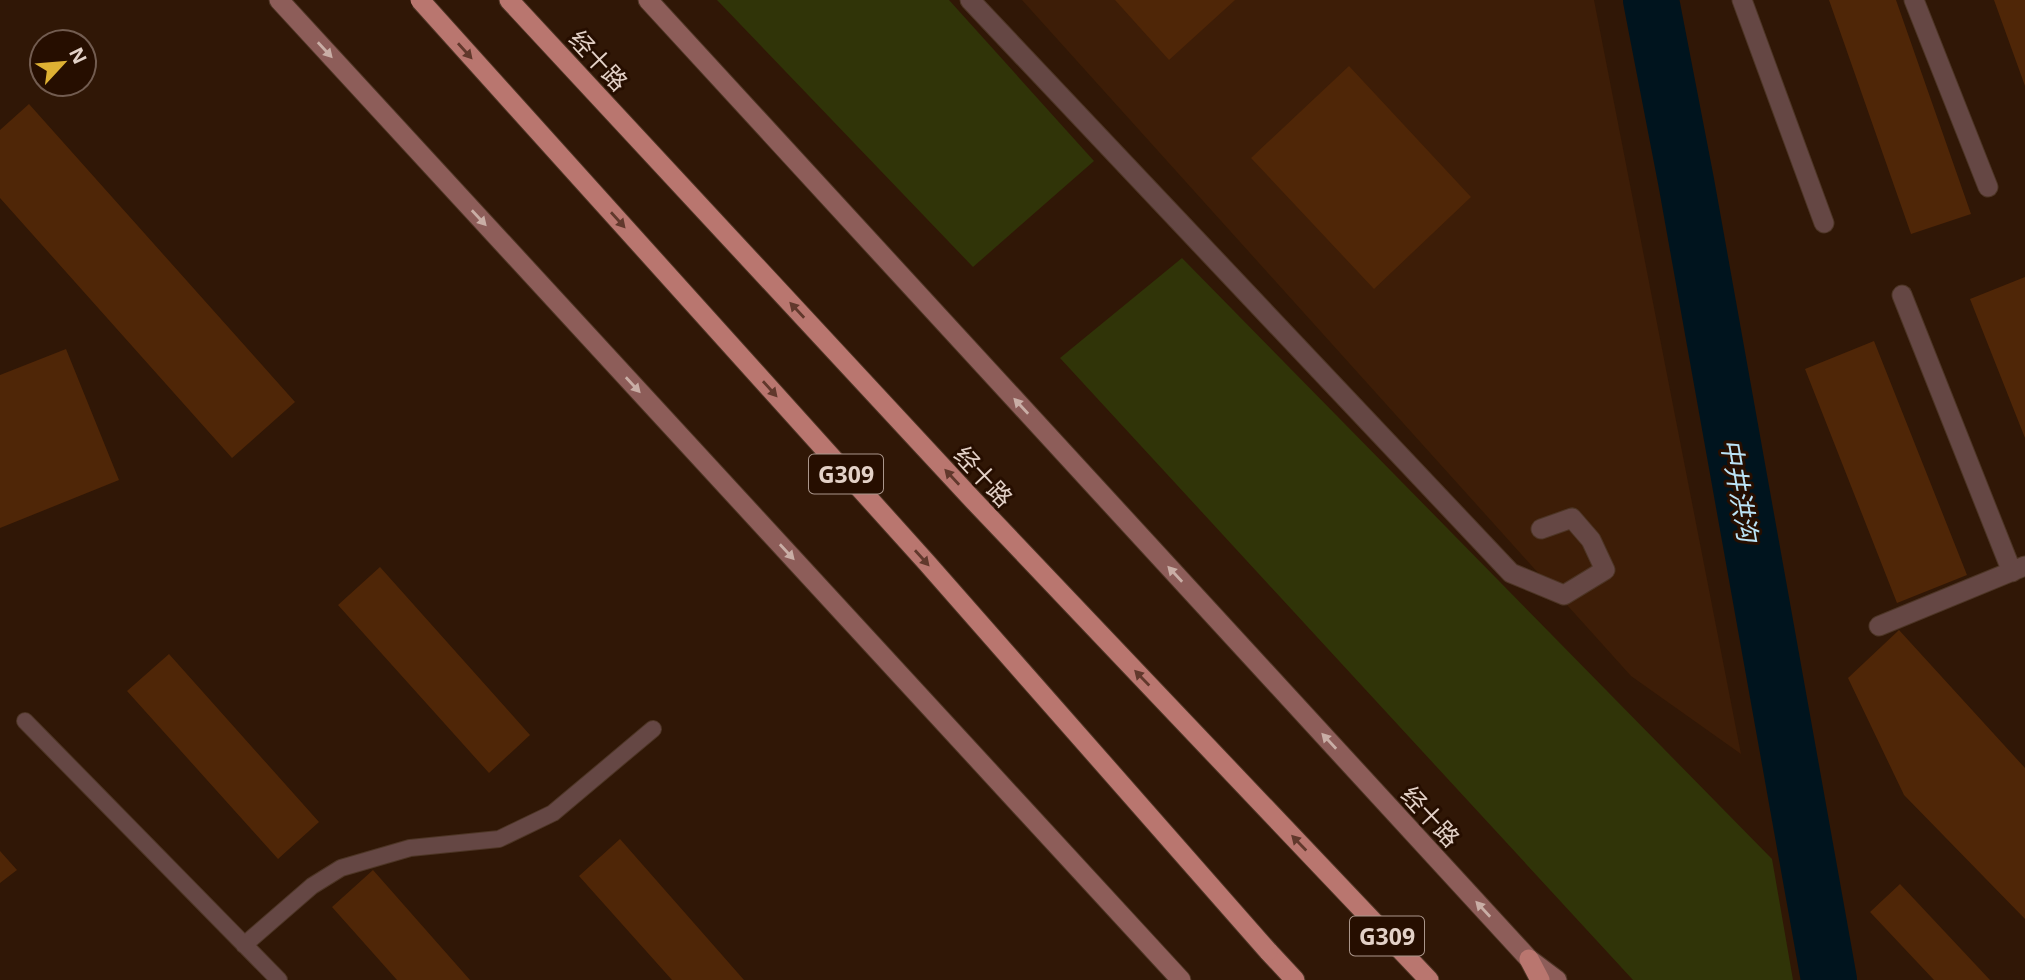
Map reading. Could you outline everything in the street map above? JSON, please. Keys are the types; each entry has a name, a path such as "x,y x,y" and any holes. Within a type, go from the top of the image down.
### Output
{"highway":[{"name":"G309","path":"419,0 918,553 1295,980"},
{"name":"经十路","path":"509,0 974,501 1429,980"},
{"path":"1529,959 1540,980"}],"main road":[{"path":"279,0 1181,980"},
{"name":"经十路","path":"649,0 1529,959 1557,980"}],"street":[{"path":"970,0 1511,573 1564,595 1605,570 1591,540 1572,517 1541,529"},
{"path":"1742,0 1824,223"},
{"path":"1914,0 1989,187"},
{"path":"1879,626 2018,569 1902,295"}],"lane":[{"path":"25,721 279,980"},
{"path":"244,945 312,886 341,868 410,848 499,839 553,813 653,729"}],"shaded area":[{"path":"1022,0 1594,0 1741,754 1631,676"}],"green space":[{"path":"717,0 949,0 1094,161 973,267"},
{"path":"1182,258 1772,859 1793,980 1633,980 1060,358"}],"building":[{"path":"1115,0 1235,0 1169,60"},
{"path":"1829,0 1896,0 1971,214 1911,234"},
{"path":"1994,0 2025,0 2025,86"},
{"path":"1349,66 1471,197 1374,289 1251,158"},
{"path":"29,104 295,402 232,458 0,198 0,130"},
{"path":"2025,277 2025,438 1970,299"},
{"path":"1874,341 1967,575 1897,603 1805,369"},
{"path":"66,349 119,480 0,528 0,375"},
{"path":"380,567 530,735 489,773 338,605"},
{"path":"1899,630 2025,768 2025,919 1904,795 1848,678"},
{"path":"169,654 319,822 278,859 127,691"},
{"path":"620,839 744,980 672,980 579,876"},
{"path":"0,851 17,870 0,883"},
{"path":"373,870 470,980 397,980 332,907"},
{"path":"1900,884 1990,980 1934,980 1870,912"}],"waterway":[{"name":"中井洪沟","path":"1651,0 1829,980"}]}
